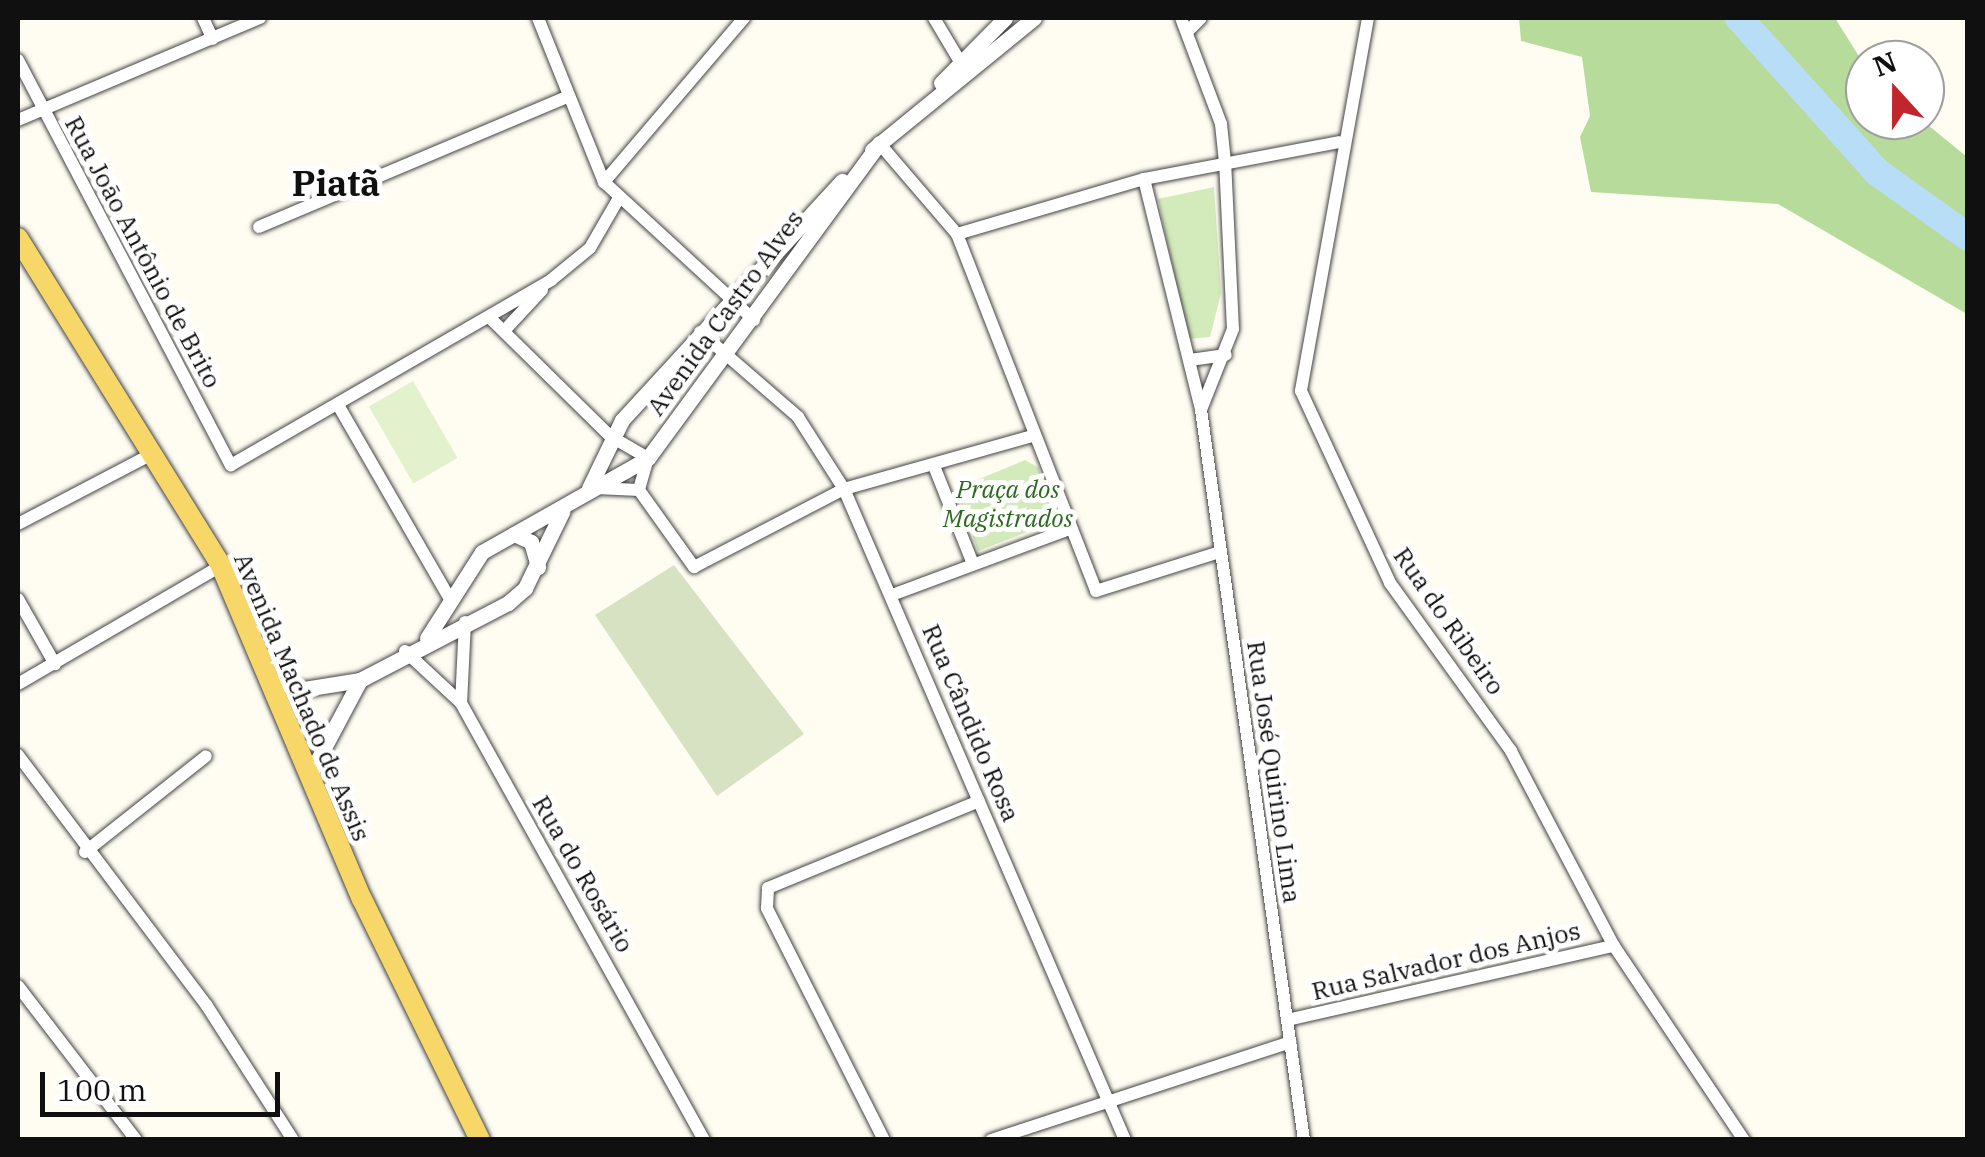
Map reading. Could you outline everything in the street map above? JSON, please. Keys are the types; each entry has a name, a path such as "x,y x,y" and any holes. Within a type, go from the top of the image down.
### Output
{"main road":[{"name":"Avenida Machado de Assis","path":"18,238 148,456 221,566 309,776 480,1140"}],"street":[{"path":"204,18 213,39"},
{"path":"18,120 260,18"},
{"path":"538,18 564,98 604,182 754,320"},
{"path":"604,182 744,18"},
{"path":"934,18 960,65"},
{"name":"Avenida Castro Alves","path":"589,488 610,436 700,332 879,142 1005,18"},
{"name":"Avenida Castro Alves","path":"960,65 1034,18"},
{"path":"1181,18 1188,30 1225,160 1232,329 1226,355 1201,410"},
{"path":"1188,30 1201,18"},
{"name":"Rua do Ribeiro","path":"1368,18 1340,142 1302,391 1390,583 1512,751 1614,946 1744,1139"},
{"name":"Rua João Antônio de Brito","path":"18,60 231,465 338,405"},
{"path":"258,227 564,98"},
{"path":"879,142 957,234 1096,591 1220,552"},
{"name":"Avenida Castro Alves","path":"426,638 482,552 562,512 589,488 648,458 754,320 879,142"},
{"path":"957,234 1144,179 1225,160 1340,142"},
{"name":"Rua José Quirino Lima","path":"1144,179 1201,410 1304,1140"},
{"path":"450,599 338,405 550,280 590,248 619,198"},
{"path":"504,332 550,280"},
{"path":"489,316 610,436 648,458 639,490"},
{"name":"Rua Cândido Rosa","path":"700,332 798,416 844,490 1125,1140"},
{"path":"1190,360 1226,355"},
{"path":"639,490 694,567 844,490 1033,436"},
{"path":"18,524 148,456"},
{"path":"934,466 972,564"},
{"path":"589,488 639,490"},
{"name":"Avenida Castro Alves","path":"360,680 426,638 486,612 525,588 562,512"},
{"path":"892,596 1069,529"},
{"path":"514,534 531,542 538,567"},
{"path":"18,684 221,566"},
{"path":"460,583 462,598 486,612"},
{"path":"18,600 55,664"},
{"path":"460,703 465,622"},
{"name":"Rua do Rosário","path":"405,651 460,703 704,1140"},
{"path":"268,679 304,689 360,680"},
{"path":"309,776 360,680"},
{"path":"280,706 304,689"},
{"path":"294,740 316,738 338,716"},
{"path":"18,755 85,852 207,1006 293,1140"},
{"path":"85,852 206,756"},
{"path":"884,1140 766,908 768,888 979,801"},
{"name":"Rua Salvador dos Anjos","path":"1287,1020 1614,946"},
{"path":"18,986 136,1140"},
{"path":"991,1140 1290,1042"}],"green space":[{"path":"1519,18 1835,18 1849,40 1845,40 1845,140 1945,139 1967,157 1967,314 1778,204 1591,192 1580,137 1590,116 1582,57 1521,41"},
{"path":"1214,187 1221,293 1210,337 1188,339 1158,199"},
{"path":"413,381 458,458 413,484 369,406"},
{"name":"Praça dos Magistrados","path":"1025,460 1039,468 1055,521 978,551 955,489"},
{"path":"674,565 804,734 717,796 595,615"}],"waterway":[{"path":"1739,18 1877,172 1968,237"}],"district":[{"name":"Piatã","path":"336,183"}]}
